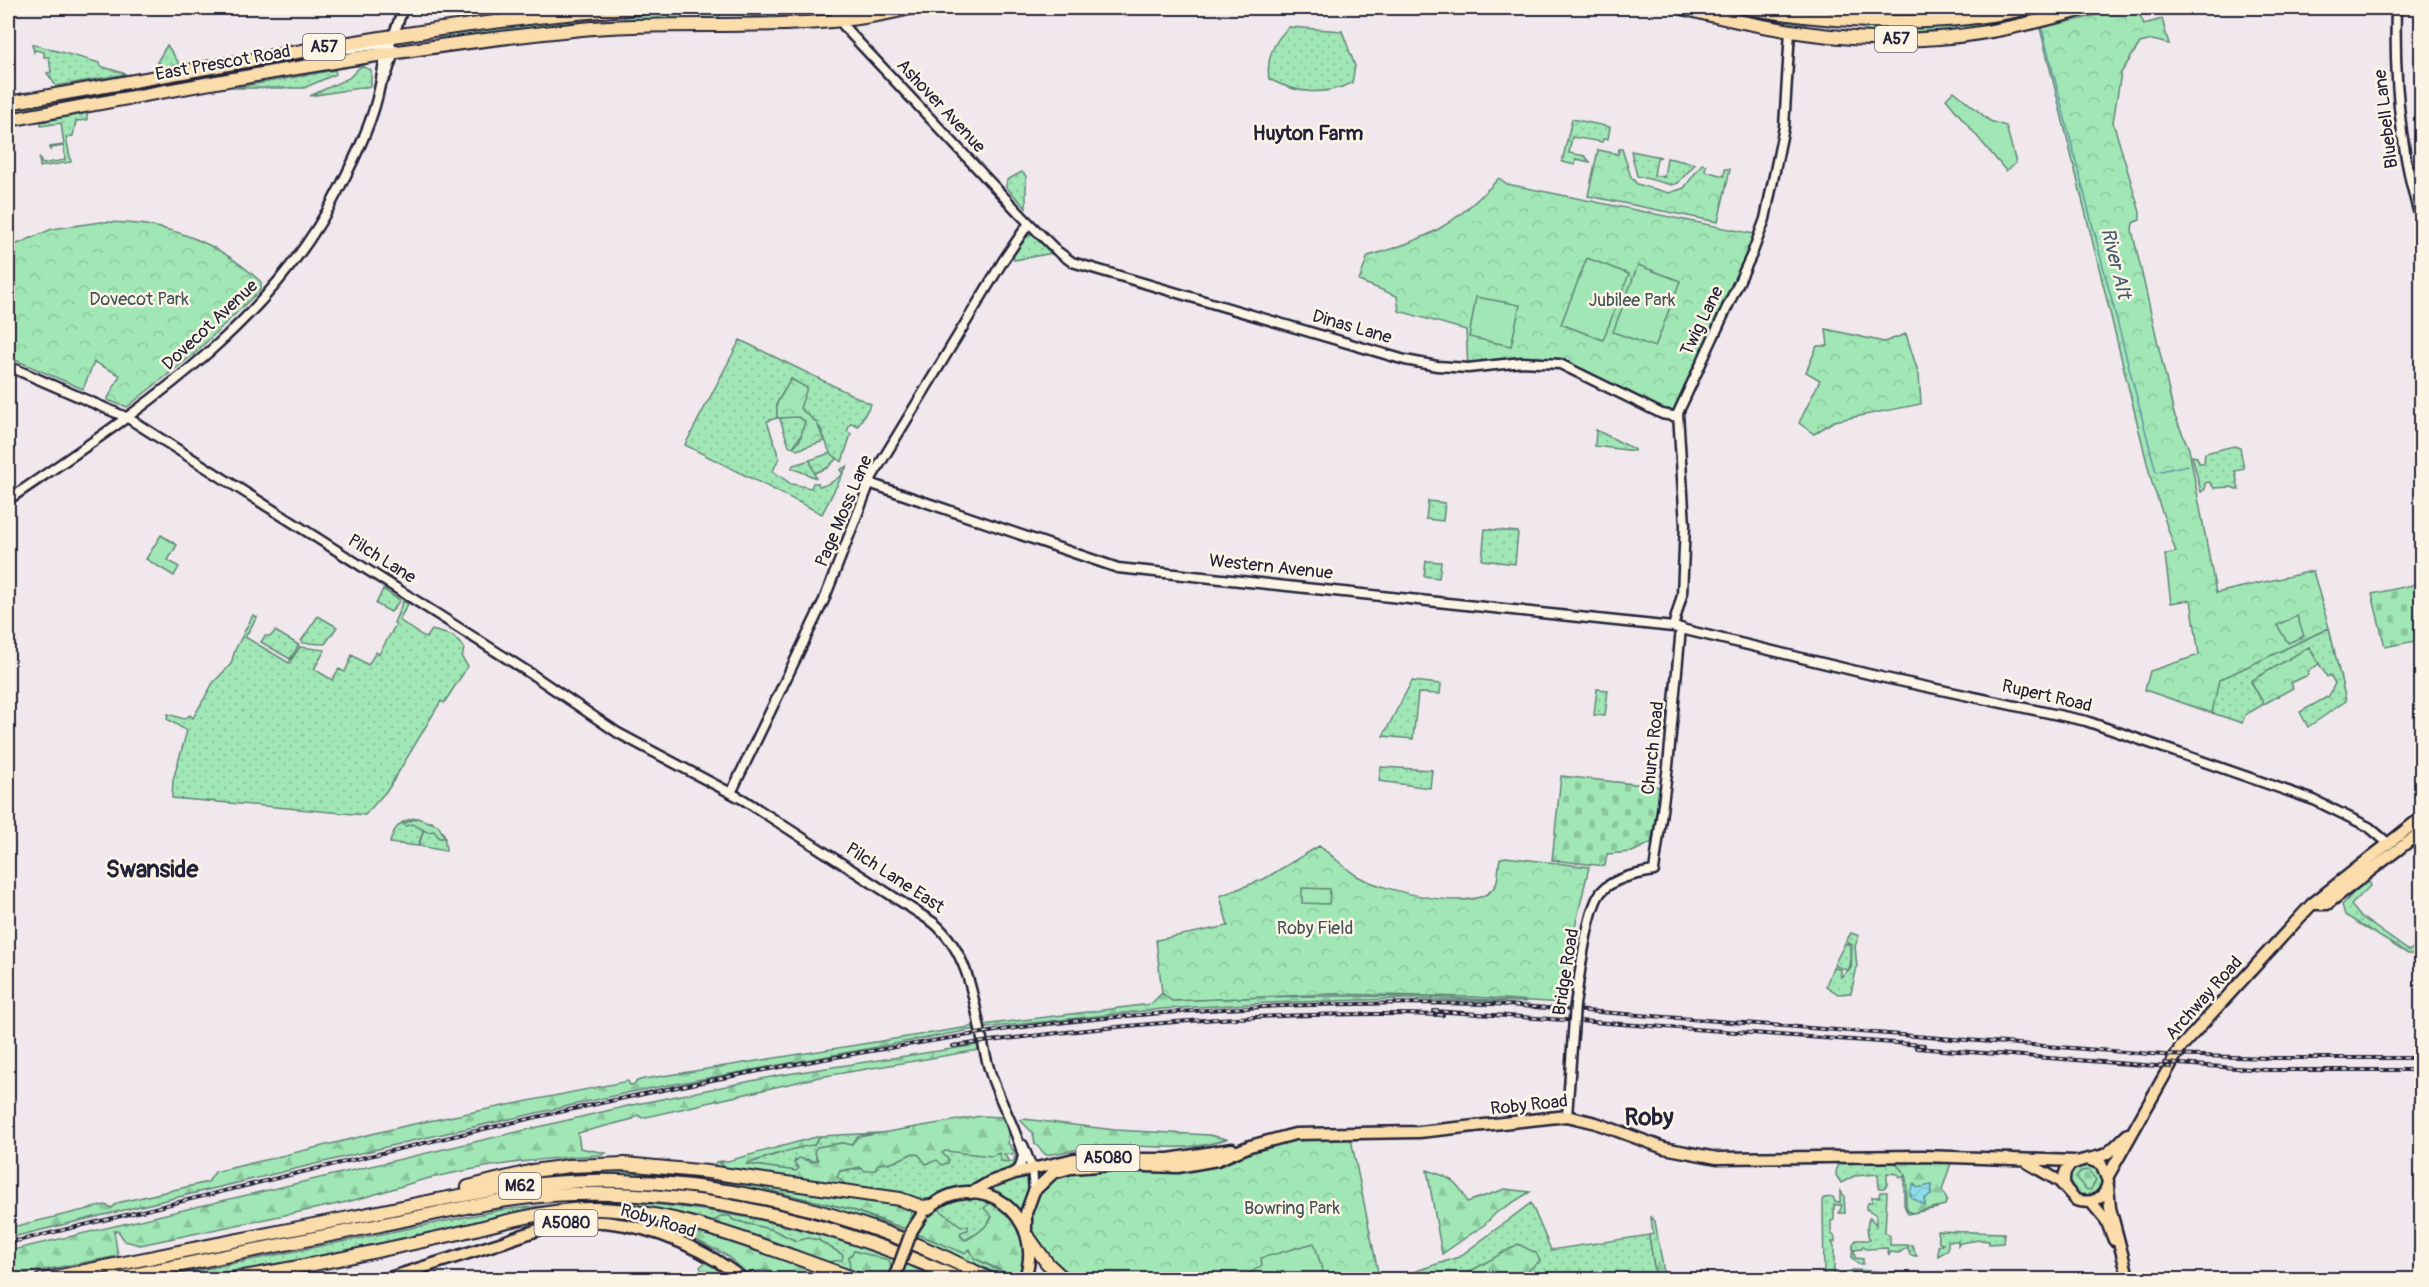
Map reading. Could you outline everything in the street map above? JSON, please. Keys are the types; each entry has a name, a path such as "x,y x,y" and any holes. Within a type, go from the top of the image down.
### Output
{"highway":[{"name":"East Prescot Road","path":"8,120 365,57 391,46 412,32 554,14 642,8"},
{"name":"East Prescot Road","path":"8,103 333,46 391,46 617,26 840,21 910,8"},
{"name":"A57","path":"1682,8 1790,31 1877,38 1938,38 2087,8"},
{"name":"A57","path":"1748,8 1811,17 1877,22 1958,20 2029,8"},
{"path":"321,1223 502,1178 569,1166 597,1164 625,1164 708,1172 862,1193 900,1199 926,1210"},
{"name":"M62","path":"41,1280 463,1194 525,1185 620,1180 670,1184 768,1199 827,1215 924,1248 991,1280"},
{"name":"M62","path":"109,1280 465,1208 570,1194 620,1194 719,1204 815,1224 910,1257 962,1280"},
{"path":"224,1280 348,1257 558,1211 597,1209 673,1219 729,1235 859,1280"},
{"path":"1028,1234 1047,1263 1065,1280"}],"main road":[{"name":"Archway Road","path":"2108,1181 2180,1048 2312,904 2421,817"},
{"name":"Archway Road","path":"2312,904 2327,904 2421,831"},
{"name":"Roby Road","path":"971,1193 990,1182 1032,1168 1095,1157 1169,1159 1250,1146 1304,1133 1419,1132 1567,1116 1596,1123 1664,1148 1717,1158 1922,1156 2075,1161"},
{"name":"Archway Road","path":"2088,1158 2108,1153 2137,1126"},
{"name":"Roby Road","path":"1034,1191 1053,1173 1071,1168 1112,1165 1178,1167 1217,1160 1250,1146"},
{"name":"A5080","path":"2075,1161 2088,1158"},
{"path":"2088,1158 2101,1164 2108,1181 2102,1196 2091,1202"},
{"name":"Roby Road","path":"2022,1161 2051,1176 2066,1189"},
{"path":"2066,1189 2064,1176 2075,1161"},
{"name":"A5080","path":"2108,1181 2120,1251"},
{"name":"A5080","path":"2066,1189 2076,1200 2091,1202 2106,1220 2120,1251 2129,1280"},
{"path":"1026,1275 1028,1234 1026,1213 1034,1191"},
{"name":"A5080","path":"926,1210 949,1196 983,1194 1003,1202 1020,1218 1028,1234"},
{"path":"894,1279 912,1230 926,1210"},
{"name":"Roby Road","path":"383,1280 549,1227 579,1222 616,1225 661,1236 714,1259 744,1280"}],"street":[{"name":"Ashover Avenue","path":"836,8 840,21 1029,223"},
{"name":"Bluebell Lane","path":"2396,8 2396,70 2403,140 2421,224"},
{"path":"402,11 404,23 412,32"},
{"path":"391,46 402,11"},
{"name":"Twig Lane","path":"1677,628 1682,595 1685,525 1678,417 1683,399 1752,254 1765,219 1784,127 1790,31"},
{"name":"Dovecot Avenue","path":"381,85 381,72 391,46"},
{"name":"Dovecot Avenue","path":"8,500 128,418 232,332 285,273 316,229 340,187 381,85 391,46"},
{"path":"365,57 374,62 381,72"},
{"name":"Dinas Lane","path":"1029,223 1063,256 1087,268 1405,360 1437,366 1468,368 1522,362 1560,364 1662,414 1678,417"},
{"name":"Page Moss Lane","path":"731,793 824,600 870,483 1003,261 1029,223"},
{"name":"Pilch Lane","path":"8,366 128,418 533,675 618,733 731,793"},
{"path":"107,409 112,420 109,431"},
{"name":"Western Avenue","path":"870,483 1118,568 1677,628"},
{"name":"Rupert Road","path":"1677,628 2114,729 2314,800 2369,827 2389,844"},
{"name":"Church Road","path":"1654,872 1668,766 1677,628"},
{"name":"Pilch Lane East","path":"731,793 930,920 949,938 967,975 986,1060 1000,1101 1017,1138 1023,1160 1015,1173"},
{"name":"Bridge Road","path":"1567,1116 1575,1005 1587,936 1598,897 1616,881 1654,872"},
{"name":"Pilch Lane East","path":"1017,1138 1028,1152 1034,1191"},
{"path":"1028,1152 1040,1162 1049,1164"}],"green space":[{"path":"1696,8 1731,8 1806,20 1805,28"},
{"path":"2049,8 2048,13 1966,29 1964,26 1968,23"},
{"path":"2115,8 2137,8 2144,24 2162,19 2169,44 2152,40 2140,43 2121,73 2113,122 2140,212 2140,220 2133,223 2132,230 2174,414 2189,449 2216,593 2313,571 2329,628 2219,680 2212,713 2145,690 2150,671 2199,655 2191,600 2171,603 2165,555 2176,552 2152,483 2040,28 2086,18"},
{"path":"725,11 717,18 627,21 622,14"},
{"path":"738,11 832,12 831,17 786,19 742,15"},
{"path":"585,16 586,24 440,42 439,34"},
{"path":"1866,25 1954,25 1956,28 1954,30 1866,34"},
{"path":"1289,27 1342,31 1355,66 1352,83 1330,90 1310,92 1290,88 1269,79 1272,51 1279,38"},
{"path":"32,44 100,63 100,66 126,74 56,86 47,73 51,72 49,57 44,57 44,52 35,50 34,52"},
{"path":"167,45 179,63 178,65 165,67 157,62"},
{"path":"328,54 342,54 343,56 149,91 147,84"},
{"path":"361,66 371,70 371,86 310,96 349,78"},
{"path":"335,70 336,74 304,88 233,88"},
{"path":"139,86 140,93 8,116 8,108"},
{"path":"1954,91 1990,121 2006,126 2016,163 2006,171 1946,99"},
{"path":"87,113 87,120 76,121 73,136 66,137 71,162 40,167 39,157 42,164 65,160 64,146 51,148 50,151 50,147 64,145 61,123 41,126 41,122"},
{"path":"1572,119 1610,127 1608,139 1603,139 1602,142 1572,137 1569,153 1585,156 1590,162 1576,159 1575,165 1562,162"},
{"path":"1619,149 1622,149 1631,177 1637,184 1669,193 1684,188 1702,164 1706,165 1705,171 1724,176 1725,169 1730,169 1718,222 1588,196 1598,150 1618,154"},
{"path":"1631,151 1661,157 1657,158 1654,175 1664,177 1667,158 1695,164 1678,183 1672,185 1637,176"},
{"path":"1022,172 1026,176 1026,208 1006,187 1007,180"},
{"name":"Jubilee Park","path":"1499,178 1507,184 1759,235 1678,417 1560,364 1468,368 1466,330 1399,311 1397,296 1359,281 1368,256 1408,243 1440,228 1469,208"},
{"name":"Dovecot Park","path":"101,222 146,225 187,236 226,254 261,282 261,289 194,354 127,407 107,400 120,375 94,362 83,389 8,357 8,248 52,229"},
{"path":"1033,234 1053,253 1014,260 1013,253 1022,238"},
{"path":"1587,258 1629,274 1603,340 1561,324"},
{"path":"1638,265 1680,281 1655,347 1613,332"},
{"path":"1476,297 1520,305 1511,346 1469,337"},
{"path":"1826,329 1884,342 1906,334 1919,375 1921,404 1834,421 1814,434 1799,423 1820,380 1806,372 1817,346 1828,346"},
{"path":"740,340 871,404 858,426 851,423 847,431 851,434 842,462 830,453 821,429 800,408 791,379 777,403 777,418 767,421 779,458 773,471 791,484 811,488 813,483 818,483 819,486 826,485 843,474 822,514 685,445"},
{"path":"791,379 807,388 800,408 817,423 824,441 797,450 793,447 800,440 805,421 798,417 777,418 777,403"},
{"path":"785,416 798,417 805,421 803,432 793,447 789,446 780,419"},
{"path":"1596,430 1634,449 1634,451 1595,446"},
{"path":"2234,446 2240,448 2244,469 2235,471 2239,490 2231,487 2214,488 2209,482 2205,483 2205,489 2201,492 2192,456 2197,457 2199,463 2204,463 2205,453"},
{"path":"830,453 837,458 827,468 814,473 810,460"},
{"path":"810,460 816,478 792,468 793,465"},
{"path":"1428,501 1445,503 1443,521 1426,519"},
{"path":"1485,529 1518,532 1515,564 1482,560"},
{"path":"161,535 177,545 168,560 179,567 174,576 146,559"},
{"path":"1426,561 1441,562 1439,578 1424,576"},
{"path":"2421,583 2421,640 2385,647 2372,594"},
{"path":"383,589 400,600 391,612 376,604"},
{"path":"403,601 408,604 399,620 426,638 432,630 453,636 464,648 462,658 468,666 444,703 441,701 389,788 365,815 172,798 173,780 187,731 167,719 168,714 184,719 190,715 193,718 213,683 231,664 235,650 253,615 257,617 245,637 289,663 300,647 325,650 314,669 332,680 339,669 345,672 352,655 368,665 376,652 379,654 396,624 394,623"},
{"path":"318,616 337,627 325,644 304,643 301,641"},
{"path":"2297,616 2304,636 2288,643 2277,625"},
{"path":"2329,628 2346,701 2308,727 2300,712 2329,696 2335,683 2330,675 2327,677 2309,647 2251,682 2264,704 2245,715 2242,723 2212,713 2218,680"},
{"path":"275,631 299,645 290,659 261,642 265,636 271,636"},
{"path":"2309,647 2319,664 2307,672 2308,675 2291,683 2293,688 2264,704 2251,681"},
{"path":"1412,681 1441,684 1440,694 1418,693 1413,739 1383,736"},
{"path":"1597,689 1608,690 1605,716 1594,715"},
{"path":"1381,767 1432,770 1430,788 1379,781"},
{"path":"1561,776 1662,787 1651,843 1632,852 1607,854 1605,866 1552,860"},
{"path":"417,818 423,831 418,846 390,843 399,825"},
{"path":"417,818 438,825 445,838 439,838 434,831 427,832 413,824 406,826 403,824"},
{"path":"432,821 444,834 446,851 419,846 424,828"},
{"name":"Roby Field","path":"1319,846 1353,873 1371,882 1429,898 1450,900 1470,899 1485,895 1495,886 1500,859 1505,857 1589,867 1571,944 1562,1003 1473,997 1331,994 1172,1001 1162,993 1156,940 1228,926 1220,896 1264,879"},
{"path":"2367,879 2371,885 2351,905 2360,916 2409,951 2421,940 2421,948 2414,954 2408,954 2345,915 2342,905"},
{"path":"1302,888 1330,889 1329,904 1302,903"},
{"path":"1851,933 1859,936 1855,946 1857,967 1851,993 1838,994 1826,986 1833,967 1841,970 1841,977 1851,968 1852,945 1846,941"},
{"path":"1845,943 1850,945 1850,967 1846,970 1834,965"},
{"path":"1162,993 1172,1001 1350,996 1438,997 1527,1002 1396,999 1266,1003 1162,1009 976,1029 631,1092 411,1141 8,1238 8,1228 105,1205 112,1208 117,1203 208,1182 215,1172 409,1125 628,1081 630,1085 644,1079 975,1026 1151,1004"},
{"path":"977,1045 979,1050 819,1077 642,1118 638,1115 633,1119 578,1133 580,1148 606,1153 602,1155 535,1160 469,1170 426,1179 349,1202 140,1245 125,1241 118,1231 114,1231 118,1256 8,1277 8,1251 632,1105 781,1075"},
{"path":"981,1116 1002,1117 1007,1127 1008,1143 1014,1151 1013,1155 1004,1154 1009,1162 1001,1161 999,1153 992,1156 945,1151 942,1153 949,1160 948,1163 942,1165 937,1160 926,1164 919,1155 913,1153 894,1162 878,1164 875,1170 865,1171 860,1167 840,1171 837,1177 847,1186 728,1169 720,1163 820,1136 814,1145 747,1164 796,1171 799,1168 794,1163 799,1158 811,1162 818,1160 814,1151 817,1147 842,1143 851,1145 858,1137"},
{"path":"1020,1120 1115,1130 1209,1135 1226,1139 1196,1146 1106,1146 1046,1155 1035,1144 1033,1133"},
{"path":"880,1133 858,1137 851,1145 842,1143 823,1146 816,1155 816,1162 806,1159 795,1160 794,1163 799,1169 796,1171 747,1164 805,1145 814,1145 820,1136"},
{"name":"Bowring Park","path":"1325,1133 1351,1139 1378,1272 1376,1280 1065,1279 1026,1230 1034,1191 1053,1173"},
{"path":"1017,1150 1022,1156 1015,1168 992,1174 974,1187 949,1191 923,1202 712,1168 716,1162 722,1161 720,1163 728,1169 836,1177 840,1171 877,1167 877,1164 894,1162 913,1153 919,1155 945,1151 999,1153 1013,1163"},
{"path":"1909,1160 1951,1163 1942,1190 1947,1200 1945,1205 1912,1213 1908,1211 1906,1180 1896,1163","holes":["1914,1184 1918,1188 1932,1185 1931,1195 1924,1199 1925,1204 1911,1197"]},
{"path":"1841,1163 1896,1163 1903,1172 1907,1184 1906,1207 1908,1211 1938,1208 1908,1214 1904,1205 1904,1176 1899,1178 1898,1174 1887,1173 1887,1185 1884,1188 1879,1188 1878,1174 1854,1176 1841,1183 1836,1175 1837,1165"},
{"path":"2086,1164 2098,1169 2103,1181 2098,1193 2086,1198 2074,1193 2069,1181 2074,1169"},
{"path":"588,1168 665,1170 922,1209 910,1226 907,1225 913,1209 764,1189 850,1209 905,1231 812,1203 719,1184 624,1175 527,1178"},
{"path":"1030,1170 1034,1182 1023,1213 1004,1196 985,1188"},
{"path":"1427,1170 1452,1180 1467,1202 1505,1189 1530,1192 1497,1212 1484,1225 1442,1254"},
{"path":"2088,1170 2096,1180 2091,1189 2087,1190 2076,1178 2081,1171"},
{"path":"761,1183 906,1203 913,1209 906,1229 850,1209 764,1189"},
{"path":"1840,1190 1844,1196 1845,1213 1839,1213 1842,1205 1834,1205 1834,1220 1831,1221 1831,1233 1835,1237 1835,1242 1832,1242 1834,1273 1838,1273 1838,1278 1824,1276 1823,1201 1824,1198 1833,1197 1835,1202 1840,1202"},
{"path":"1880,1192 1887,1192 1885,1232 1890,1236 1890,1245 1912,1245 1917,1256 1910,1255 1908,1247 1899,1253 1890,1252 1889,1256 1887,1248 1866,1249 1863,1246 1862,1249 1854,1250 1855,1258 1863,1259 1863,1264 1858,1264 1852,1258 1853,1244 1856,1240 1870,1240 1868,1222 1870,1217 1876,1225 1876,1214 1866,1209 1868,1203 1872,1202 1872,1197 1879,1197"},
{"path":"963,1197 999,1203 985,1229 965,1240 960,1235 961,1226 937,1208"},
{"path":"591,1201 669,1206 745,1217 820,1235 894,1259 891,1279 885,1279 891,1267 871,1256 854,1251 850,1270 875,1279 703,1224 616,1207 224,1274 150,1280 501,1210","holes":["713,1220 732,1220 773,1230 796,1241 808,1238 818,1240 843,1255"]},
{"path":"990,1203 1007,1210 1019,1224 1023,1234 1026,1252 1019,1279 974,1258 970,1249 964,1253 917,1234 924,1221 937,1208 961,1226 968,1226 968,1230 961,1232 960,1235 965,1240 981,1230 990,1220 992,1217 984,1208"},
{"path":"1531,1203 1551,1250 1649,1235 1656,1279 1388,1280 1459,1257"},
{"path":"721,1216 730,1216 733,1220 773,1230 796,1241 808,1238 818,1240 843,1255 842,1260 827,1262 710,1225"},
{"path":"1651,1217 1655,1221 1665,1279 1656,1279 1649,1235 1653,1234"},
{"path":"653,1224 698,1232 813,1270 803,1280 780,1279 766,1270 747,1273 726,1255 682,1233"},
{"path":"1937,1231 2004,1233 2003,1243 1989,1244 1989,1241 1979,1240 1960,1243 1958,1246 1958,1241 1948,1241 1948,1250 1938,1256 1938,1246 1943,1244 1939,1243"},
{"path":"917,1234 964,1253 970,1249 974,1258 1015,1279 1009,1279 917,1237"},
{"path":"1314,1243 1325,1279 1241,1279 1262,1265 1261,1258"},
{"path":"1518,1244 1536,1253 1540,1261 1517,1279 1465,1279 1462,1276"},
{"path":"854,1251 889,1260 891,1267 885,1279 875,1279 850,1270 849,1257"},
{"path":"706,1262 735,1279 715,1279 711,1272 708,1273 712,1279 704,1279 705,1276 700,1267"},
{"path":"906,1264 937,1279 902,1279"},
{"path":"1853,1270 1935,1274 1953,1279 1838,1279 1838,1276"}],"water":[{"path":"1913,1184 1918,1188 1932,1185 1931,1195 1924,1199 1925,1205 1912,1198 1910,1193"}],"waterway":[{"name":"River Alt","path":"2042,29 2156,472 2188,465"}],"railway":[{"path":"8,1243 447,1138 667,1089 778,1067 983,1033 1153,1014 1380,1003 1494,1004 2164,1055 2422,1058"},
{"path":"1434,1011 1924,1045"},
{"path":"953,1046 1075,1031 1197,1020 1320,1015 1443,1015"},
{"path":"1916,1048 2170,1067"},
{"path":"2164,1063 2266,1070 2422,1070"}],"district":[{"name":"Huyton Farm","path":"1308,133"},
{"name":"Swanside","path":"152,869"},
{"name":"Roby","path":"1649,1117"}]}
